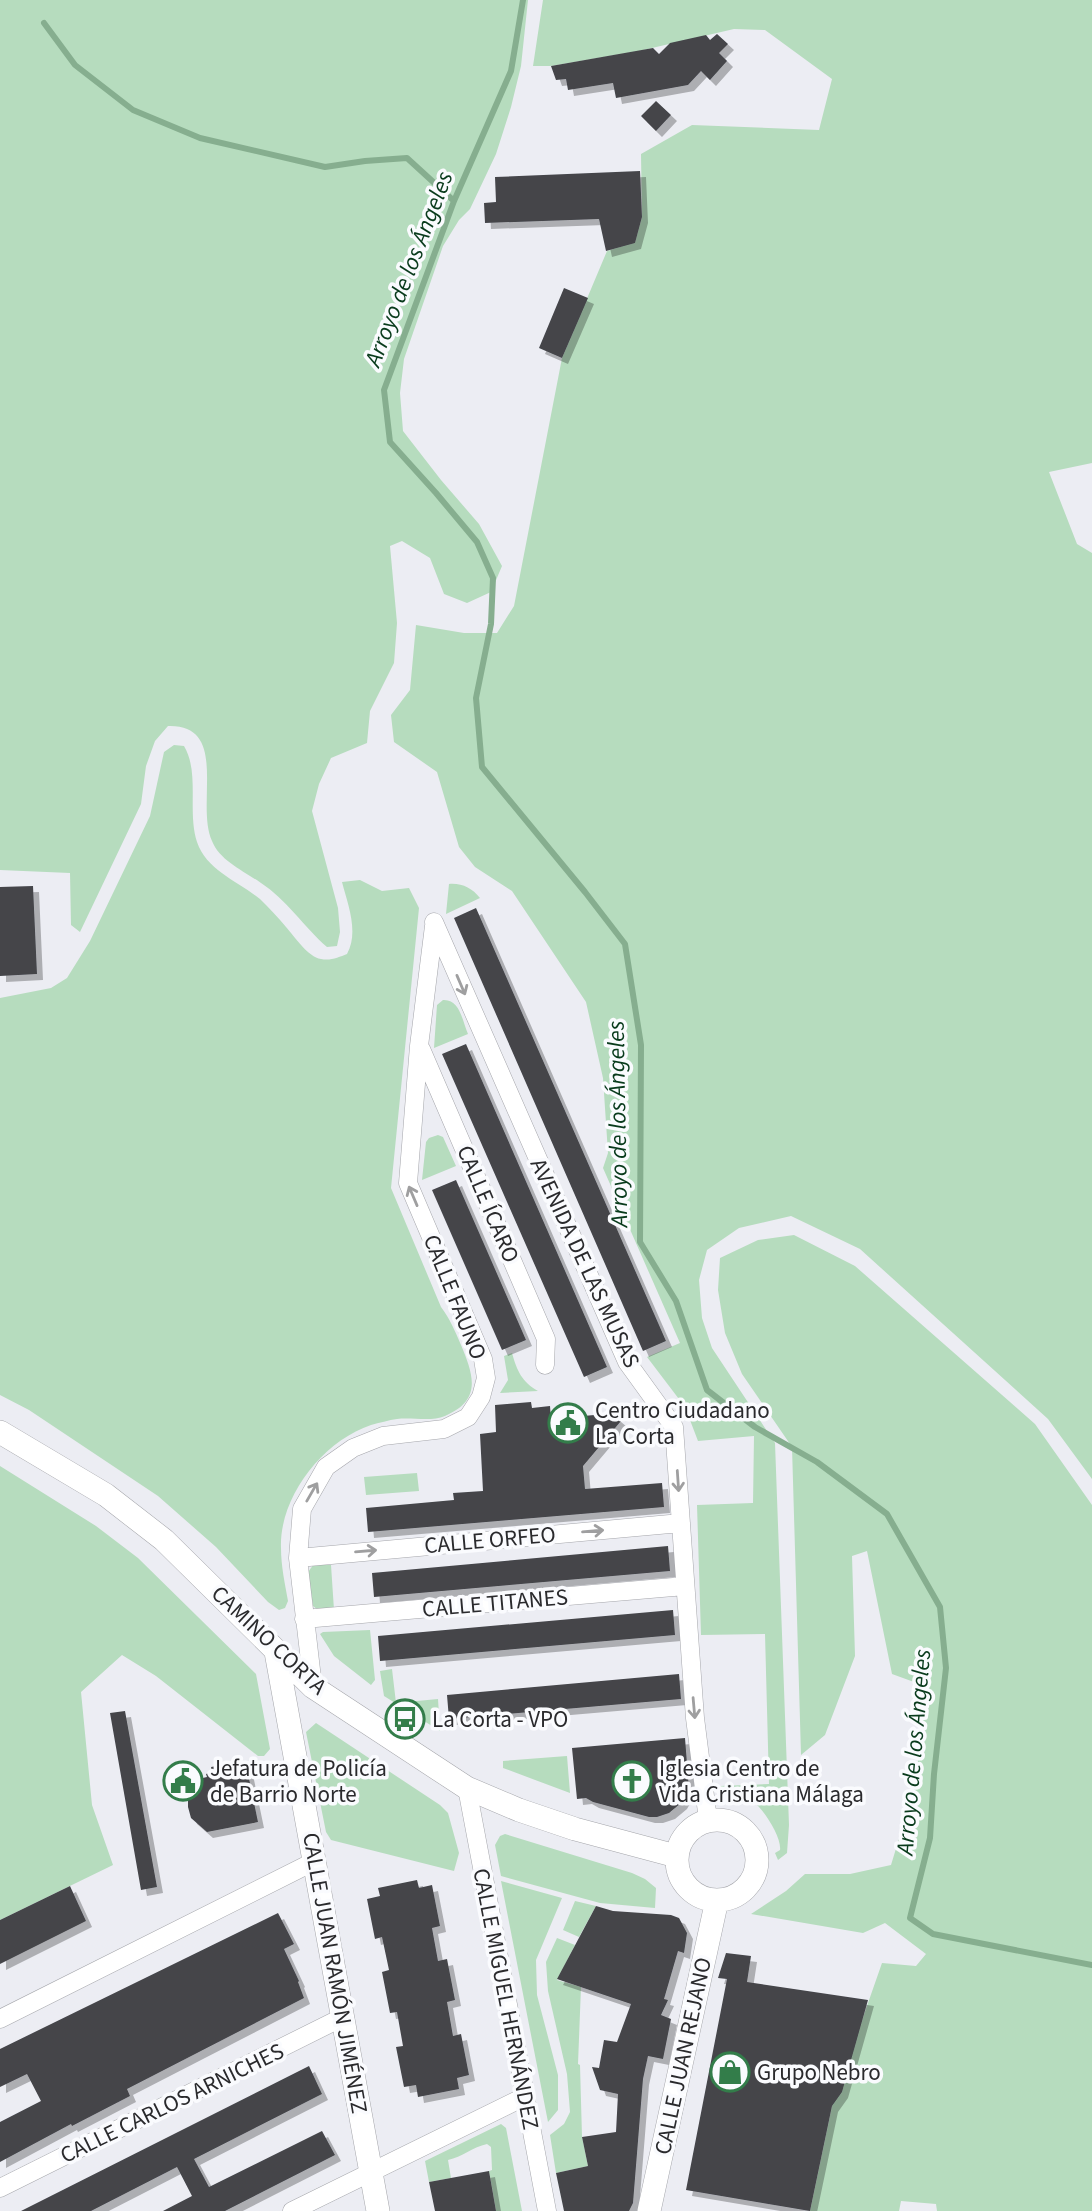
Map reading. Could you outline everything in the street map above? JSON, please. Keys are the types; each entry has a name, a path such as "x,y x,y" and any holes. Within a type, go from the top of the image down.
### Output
{"street":[{"name":"CALLE FAUNO","path":"313,1687 298,1558 302,1509 326,1467 353,1448 383,1436 444,1429 468,1417 481,1397 486,1378 483,1359 408,1183 419,1046 434,922"},
{"name":"AVENIDA DE LAS MUSAS","path":"434,922 627,1362 674,1427 695,1718 708,1820"},
{"name":"CALLE ÍCARO","path":"419,1046 546,1339 545,1365"},
{"name":"CAMINO CORTA","path":"0,1432 106,1495 164,1540 237,1609 313,1687 467,1788 519,1810 575,1829 676,1856"},
{"name":"CALLE ORFEO","path":"298,1558 681,1522"},
{"name":"CALLE TITANES","path":"304,1619 685,1586"},
{"name":"CALLE JUAN RAMÓN JIMÉNEZ","path":"276,1651 378,2211"},
{"name":"CALLE MIGUEL HERNÁNDEZ","path":"467,1788 547,2211"},
{"path":"708,1820 732,1822 751,1837 758,1859 751,1882 737,1895 717,1900 696,1895 681,1878 676,1856 687,1833 708,1820"},
{"path":"0,2019 315,1861"},
{"name":"CALLE JUAN REJANO","path":"649,2211 717,1900"},
{"name":"CALLE CARLOS ARNICHES","path":"0,2188 343,2017"},
{"path":"292,2211 524,2097"}],"green space":[{"path":"0,0 528,0 521,66 496,154 470,209 459,220 443,246 404,359 400,393 403,431 479,524 502,566 491,592 467,603 444,594 430,558 402,541 390,546 397,623 394,663 370,711 367,743 331,758 319,784 312,811 338,908 340,932 337,946 327,947 279,897 227,860 216,848 208,825 205,752 199,738 187,729 168,726 155,741 146,766 141,804 80,932 71,925 70,873 0,870"},
{"path":"543,0 1092,0 1092,463 1049,472 1077,544 1092,553 1092,1479 1048,1419 860,1249 791,1216 739,1228 707,1250 699,1280 702,1318 712,1348 775,1443 789,1825 787,1853 778,1860 775,1853 780,1850 780,1844 765,1814 749,1799 721,1795 720,1786 769,1784 765,1634 701,1635 697,1505 753,1503 754,1436 698,1441 685,1407 647,1357 680,1343 603,1168 608,1153 603,1078 586,1002 512,891 475,867 459,847 437,772 394,742 391,715 410,690 416,625 464,633 497,633 514,606 562,358 607,251 635,242 642,217 641,154 692,125 819,130 832,79 765,30 734,29 639,51 551,66 533,66"},
{"path":"174,745 184,746 189,757 193,780 194,830 202,852 224,875 260,899 311,955 328,959 347,954 352,928 342,882 360,880 382,891 409,888 419,908 391,1188 441,1307 461,1345 469,1366 472,1385 470,1394 457,1410 440,1418 397,1419 371,1425 336,1444 307,1473 287,1510 282,1529 282,1561 288,1601 285,1608 279,1610 268,1602 216,1547 158,1496 29,1410 0,1395 0,998 51,988 67,978 90,941 150,816 164,752"},
{"path":"449,884 466,887 480,898 446,914"},
{"path":"443,1000 457,1007 468,1034 434,1048 437,1005"},
{"path":"438,1135 443,1137 456,1166 422,1180 426,1142"},
{"path":"794,1235 855,1266 1035,1424 1092,1505 1092,2211 937,2211 936,2204 901,2201 899,2211 810,2211 832,2106 882,1963 916,1966 926,1954 885,1923 863,1933 751,1914 786,1891 805,1874 850,1874 891,1865 916,1783 925,1686 892,1674 867,1551 852,1556 855,1656 825,1735 801,1755 792,1447 742,1374 725,1333 718,1290 720,1258 758,1240"},
{"path":"512,1353 521,1375 538,1391 500,1393 508,1380 504,1356"},
{"path":"0,1466 96,1526 138,1558 256,1674 270,1749 264,1756 258,1756 156,1676 122,1655 81,1692 92,1805 113,1865 0,1920"},
{"path":"417,1473 419,1491 366,1495 364,1477"},
{"path":"314,1564 331,1565 334,1610 322,1613 313,1606 308,1572"},
{"path":"370,1630 375,1680 371,1685 334,1656 320,1634"},
{"path":"392,1669 396,1703 438,1699 440,1731 384,1696 380,1671"},
{"path":"316,1723 440,1805 448,1813 459,1853 454,1871 331,1840 326,1832 306,1732"},
{"path":"567,1756 570,1793 503,1768 503,1761"},
{"path":"505,1834 645,1879 656,1888 655,1908 600,1903 501,1876 495,1845 500,1836"},
{"path":"501,1881 562,1898 536,1960 537,1995 558,2075 558,2110 548,2122"},
{"path":"575,1901 596,1906 579,1937 563,1930"},
{"path":"557,1938 575,1945 557,1980 581,1987 578,2064 582,2137 588,2166 556,2173 550,2135 564,2124 570,2112 567,2074 548,1991 546,1962"},
{"path":"501,2124 506,2128 522,2211 496,2211 489,2171 492,2170 491,2147 487,2144 448,2160 451,2178 429,2182 425,2161"}],"building":[{"path":"717,34 728,44 719,53 727,61 710,80 701,71 688,85 616,98 613,83 568,90 566,79 556,80 551,66 653,48 659,54 670,43 706,35 710,40"},
{"path":"656,101 671,115 656,131 641,116"},
{"path":"640,171 642,217 635,243 606,251 599,219 485,223 484,203 496,202 495,177"},
{"path":"564,288 588,298 562,358 539,348"},
{"path":"33,886 37,974 0,976 0,887"},
{"path":"476,908 666,1341 643,1351 454,918"},
{"path":"466,1044 607,1367 584,1377 442,1054"},
{"path":"456,1180 526,1340 502,1350 432,1190"},
{"path":"531,1402 532,1408 550,1406 551,1419 605,1414 608,1410 621,1421 583,1466 585,1489 662,1483 664,1507 368,1532 366,1508 454,1500 453,1493 483,1491 480,1434 496,1432 495,1405"},
{"path":"668,1546 670,1571 374,1597 372,1573"},
{"path":"673,1610 675,1635 380,1661 378,1636"},
{"path":"679,1674 681,1699 449,1719 447,1695"},
{"path":"125,1711 157,1887 141,1890 110,1713"},
{"name":"Iglesia Centro de Vida Cristiana Málaga","path":"685,1738 689,1789 681,1803 669,1813 649,1817 586,1798 577,1799 572,1748"},
{"path":"229,1764 230,1769 235,1767 236,1771 247,1769 258,1822 207,1832 191,1818 188,1795 195,1787 194,1780 207,1777 206,1774 212,1772 211,1767"},
{"path":"417,1880 419,1888 432,1885 440,1926 432,1928 438,1961 447,1959 455,2000 447,2002 453,2036 461,2034 469,2075 457,2078 459,2089 418,2097 416,2085 404,2087 396,2047 403,2046 397,2012 390,2013 382,1972 389,1970 382,1937 375,1939 367,1899 380,1896 378,1888"},
{"path":"70,1886 86,1921 0,1964 0,1920"},
{"path":"596,1906 613,1911 671,1915 679,1918 687,1933 684,1953 678,1951 664,1999 668,2000 661,2015 671,2019 663,2059 648,2056 643,2079 633,2203 629,2211 564,2211 556,2173 588,2166 582,2137 616,2132 618,2094 600,2090 592,2067 599,2068 604,2040 617,2042 631,2004 557,1979"},
{"path":"278,1913 294,1944 284,1949 304,1998 127,2089 130,2096 0,2162 0,2122 41,2101 27,2074 0,2087 0,2049"},
{"path":"726,1953 751,1956 747,1982 868,2000 842,2092 832,2106 810,2211 686,2190 727,1979 718,1978"},
{"path":"309,2066 322,2094 194,2159 209,2187 322,2131 335,2155 225,2211 163,2211 192,2196 177,2167 91,2211 21,2211"},
{"path":"489,2171 496,2211 435,2211 429,2182"}],"waterway":[{"name":"Arroyo de los Ángeles","path":"523,0 511,71 454,201 384,390 390,442 477,542 493,578 491,624 476,698 482,767 625,944 641,1045 640,1242 676,1301 707,1390 755,1427 817,1462 887,1514 940,1607 946,1668 930,1838 910,1918 933,1934 1092,1965"},
{"path":"44,23 75,65 133,110 200,138 325,167 407,158 454,201"}],"place":[{"name":"Centro Ciudadano La Corta","path":"568,1423"},
{"name":"La Corta - VPO","path":"405,1719"},
{"name":"Jefatura de Policía de Barrio Norte","path":"183,1781"},
{"name":"Iglesia Centro de Vida Cristiana Málaga","path":"632,1781"},
{"name":"Grupo Nebro","path":"730,2072"}]}
